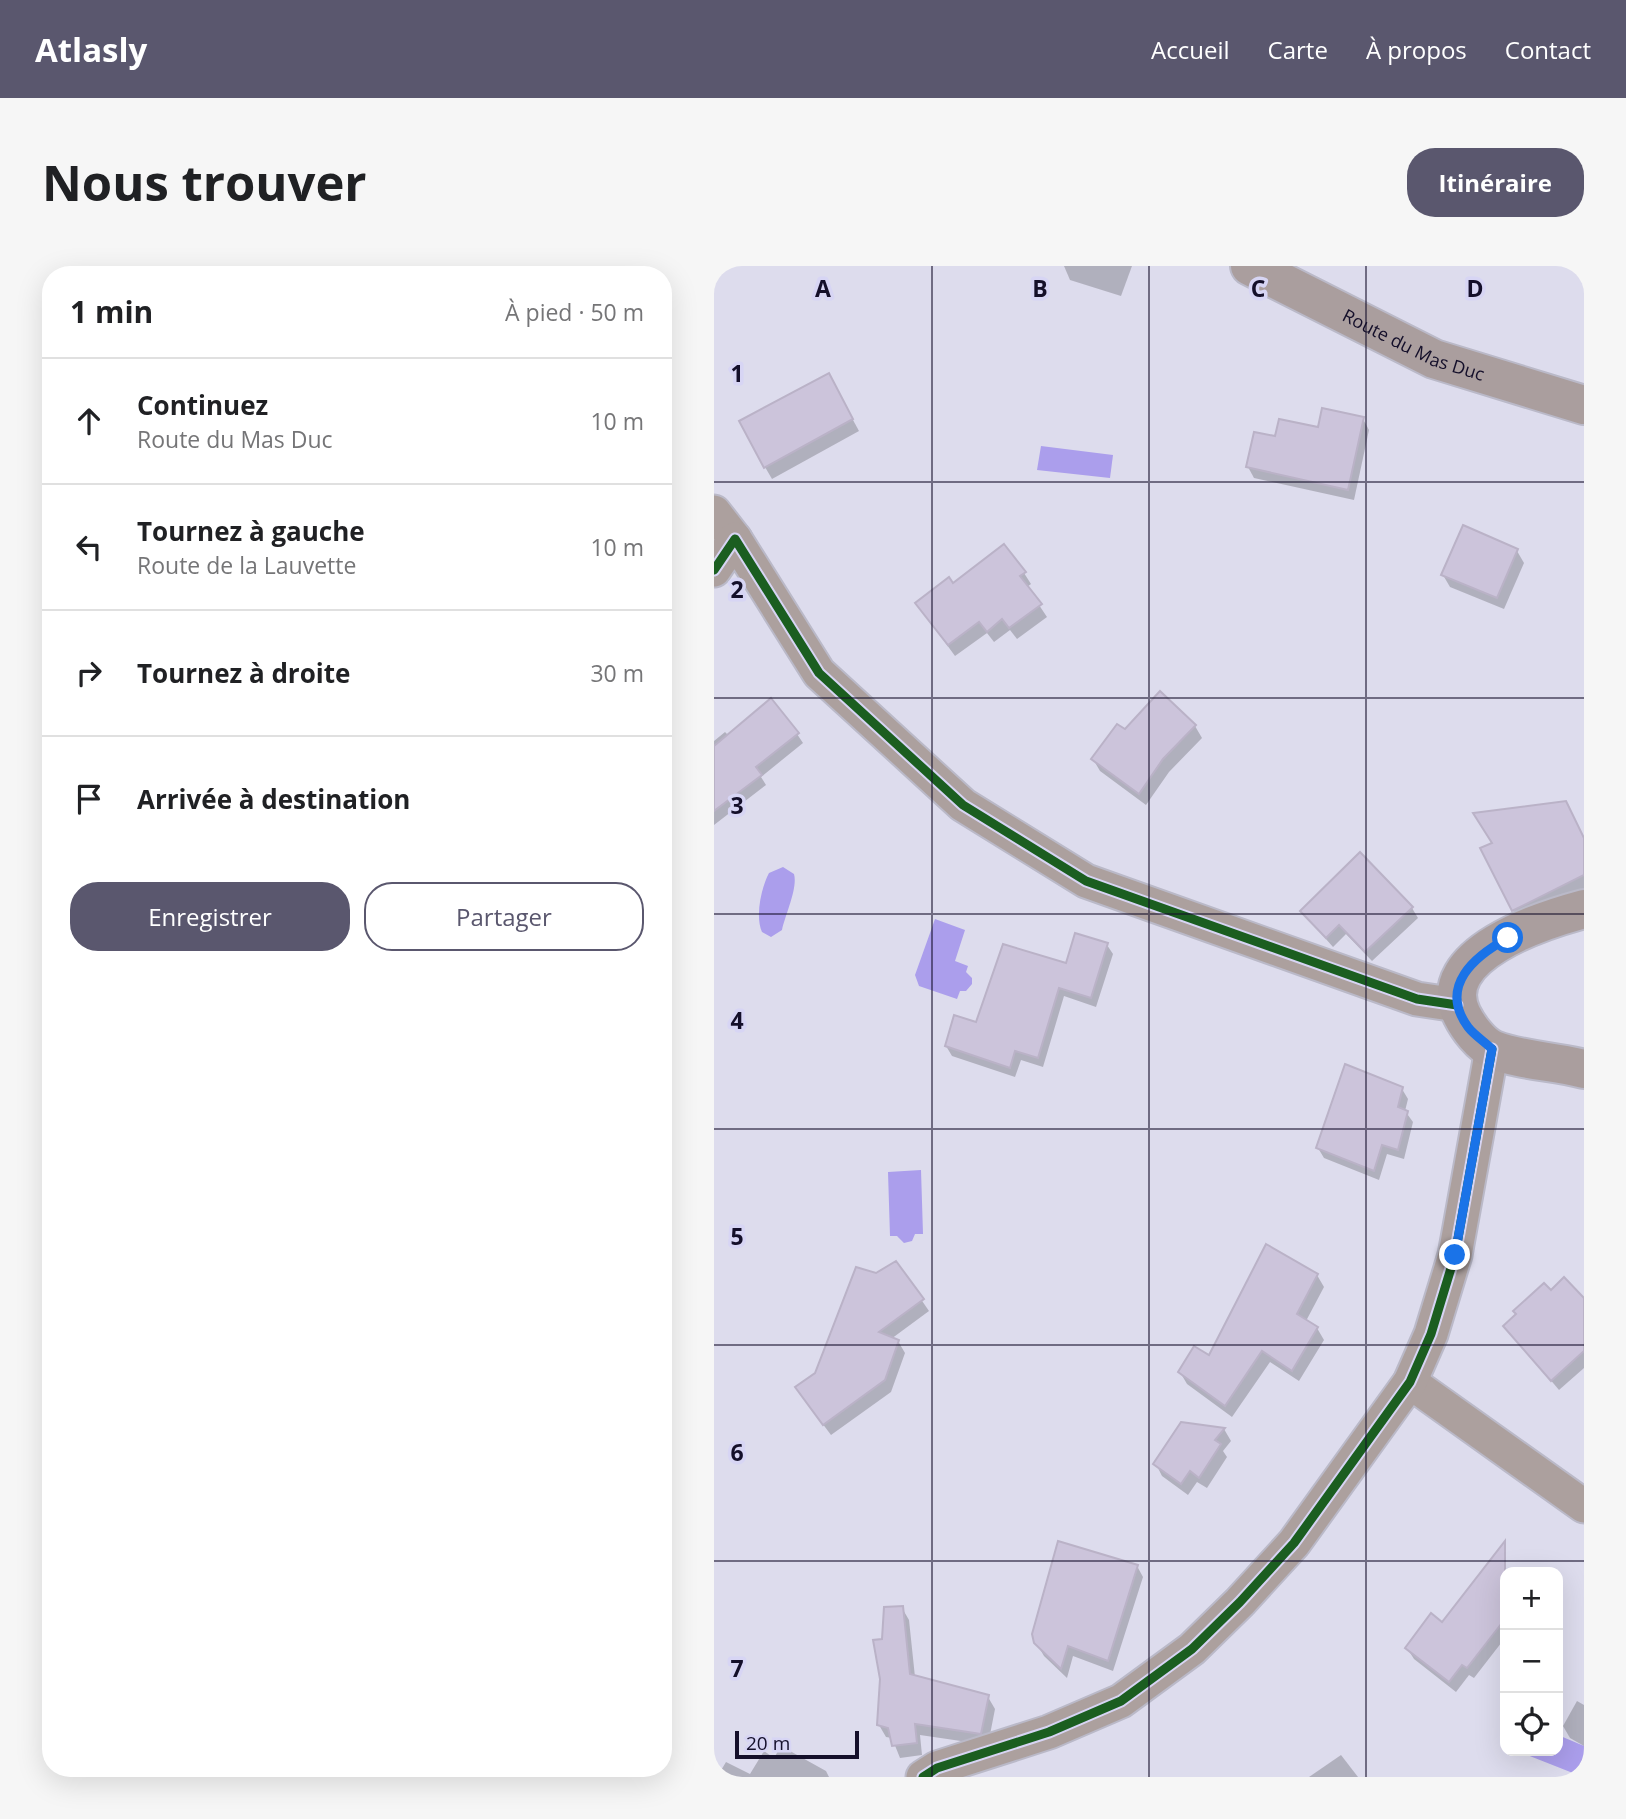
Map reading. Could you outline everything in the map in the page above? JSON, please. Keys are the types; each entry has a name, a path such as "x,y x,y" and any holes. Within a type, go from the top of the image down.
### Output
{"street":[{"name":"Route du Mas Duc","path":"1250,266 1434,359 1584,405"},
{"path":"714,512 736,540 819,673 963,805 1086,881 1417,999 1457,1005"},
{"path":"714,570 736,540"},
{"path":"1584,909 1542,921 1480,953 1461,976 1457,1005 1468,1027 1492,1049 1584,1069"},
{"path":"923,1777 937,1768 1049,1732 1121,1700 1192,1649 1294,1543 1410,1382 1431,1334 1455,1255 1492,1049"},
{"path":"1410,1382 1584,1506"}],"shaded area":[{"path":"1041,446 1113,455 1110,478 1037,470"},
{"path":"783,867 794,874 794,887 782,930 771,937 762,932 760,926 760,902 769,873"},
{"path":"935,919 965,930 955,961 968,966 966,972 972,978 972,984 966,991 960,991 957,999 919,986 915,975"},
{"path":"921,1170 923,1234 915,1234 912,1241 904,1243 897,1236 890,1236 888,1172"},
{"path":"1563,1737 1584,1746 1583,1777 1530,1756 1563,1756"}],"building":[{"path":"829,373 853,419 764,468 739,421"},
{"path":"1322,408 1364,417 1348,490 1246,467 1254,432 1275,436 1279,419 1318,427"},
{"path":"1463,525 1518,549 1497,598 1441,575"},
{"path":"1004,544 1026,572 1020,576 1042,604 1009,628 1002,619 987,632 979,622 948,645 915,603 949,577 953,583"},
{"path":"1160,691 1196,725 1163,759 1139,794 1091,759 1117,724 1125,729"},
{"path":"771,698 799,733 756,767 762,775 714,811 714,746"},
{"path":"1566,801 1584,838 1584,875 1512,911 1480,848 1492,843 1473,813"},
{"path":"1360,852 1413,907 1365,952 1339,925 1326,938 1300,911"},
{"path":"1075,933 1108,943 1091,998 1059,988 1038,1058 1015,1051 1010,1068 945,1046 954,1015 976,1022 1003,944 1066,963"},
{"path":"1345,1064 1403,1087 1398,1107 1408,1111 1398,1150 1382,1145 1374,1171 1316,1148"},
{"path":"1266,1244 1318,1274 1297,1314 1318,1327 1292,1371 1262,1351 1225,1406 1178,1372 1194,1346 1209,1355"},
{"path":"896,1261 924,1299 879,1332 899,1340 885,1380 823,1425 795,1387 815,1373 856,1267 876,1273"},
{"path":"1564,1277 1584,1298 1584,1351 1551,1381 1503,1326 1516,1314 1513,1311 1544,1283 1551,1290"},
{"path":"1181,1422 1225,1428 1215,1440 1221,1444 1199,1478 1190,1471 1181,1484 1153,1464"},
{"path":"1058,1541 1138,1565 1108,1661 1068,1646 1061,1669 1034,1643 1032,1634"},
{"path":"1505,1541 1505,1567 1500,1567 1500,1625 1467,1668 1462,1665 1449,1682 1405,1648 1431,1613 1442,1622"},
{"path":"903,1606 910,1674 989,1695 981,1734 915,1724 917,1743 892,1746 888,1728 877,1725 880,1679 873,1640 882,1639 884,1607"}],"cycle path":[{"path":"714,570 735,539 819,673 963,805 1086,881 1417,999 1457,1005"},
{"path":"923,1777 937,1768 1049,1732 1121,1701 1192,1649 1294,1543 1410,1382 1431,1334 1455,1255 1492,1049"}],"route":[{"path":"1455,1255 1492,1049 1468,1027 1457,1005 1461,976 1480,953 1508,938"}]}
